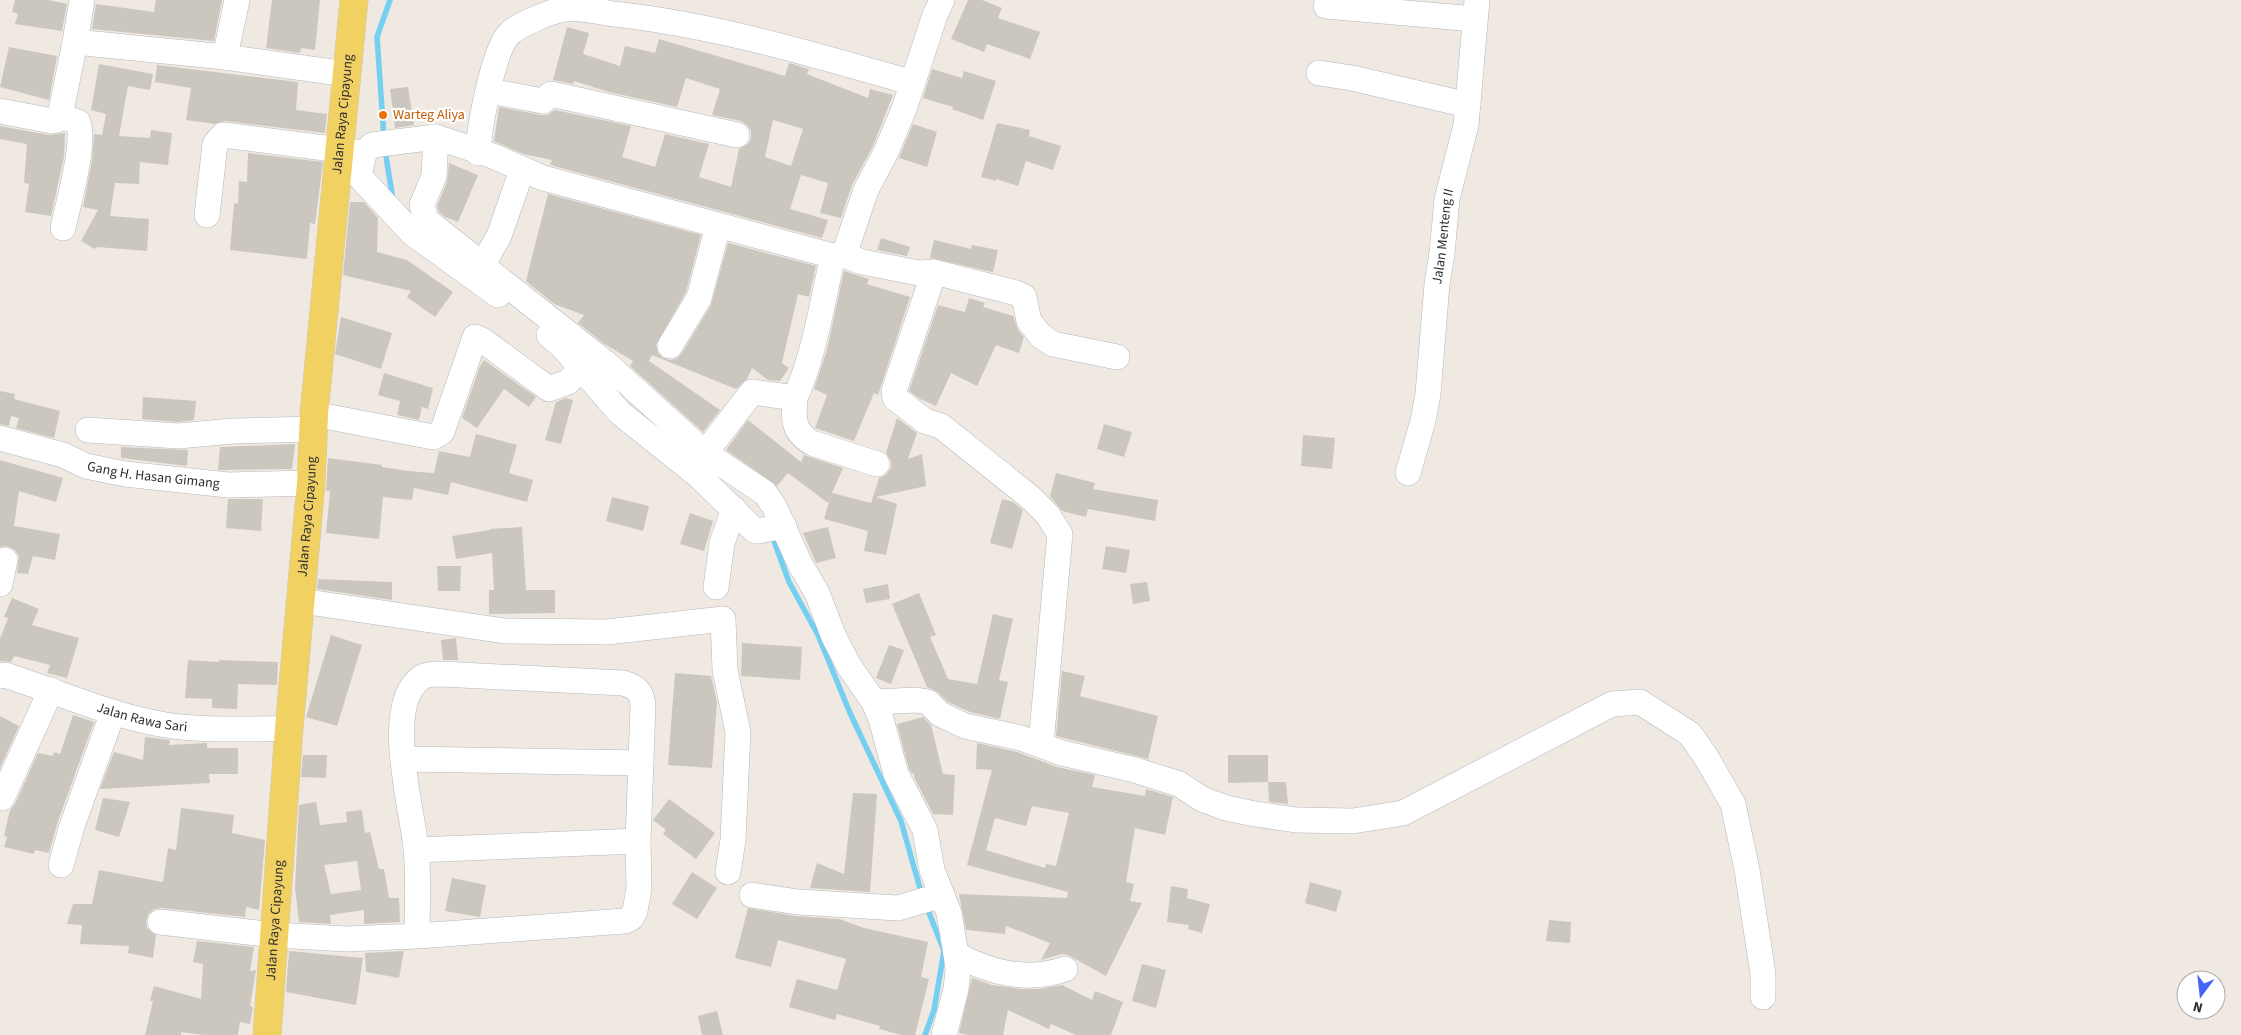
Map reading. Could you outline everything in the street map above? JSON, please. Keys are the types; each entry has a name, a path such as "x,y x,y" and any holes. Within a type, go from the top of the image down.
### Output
{"main road":[{"name":"Jalan Raya Cipayung","path":"266,1035 289,729 304,634 307,602 313,421 361,157 347,74 354,0"}],"street":[{"path":"224,57 237,0"},
{"path":"876,464 805,439 794,426 795,398 812,352 838,255 866,190 886,152 942,0"},
{"path":"0,111 52,121 57,120 60,116 75,42 77,1"},
{"path":"1326,6 1476,10"},
{"path":"478,153 496,60 503,44 510,33 527,23 566,9 642,17 738,36 806,52 913,83"},
{"name":"Jalan Menteng II","path":"1408,473 1423,420 1428,394 1437,284 1447,199 1466,125 1476,10"},
{"path":"75,42 224,57 347,74"},
{"path":"1319,73 1352,78 1468,105"},
{"path":"489,91 543,101 551,94 737,135"},
{"path":"60,116 78,122 80,128 80,144 63,228"},
{"path":"207,215 215,144 223,135 361,157 436,137 478,153 493,156 543,178 718,226 862,262 919,273 934,272 1021,295 1026,303 1029,321 1041,336 1053,344 1118,357"},
{"path":"436,137 434,176 422,205 426,220 607,364 693,456 734,509 754,530 774,528"},
{"path":"361,157 412,232 478,282 518,309 563,347 620,413 693,456 765,493 774,506 774,528 800,564 817,593 849,666 874,702 881,719 896,774 924,830 932,870 949,913 958,970 956,989 944,1035"},
{"path":"484,267 485,260 499,236 522,170"},
{"path":"670,346 699,298 718,226"},
{"path":"934,272 894,392 895,398 925,421 941,426 1031,498 1047,514 1060,534 1041,744"},
{"path":"88,430 178,436 313,421 433,436 442,432 475,337 482,340 549,389 568,382 581,368"},
{"path":"693,456 752,392 795,398"},
{"name":"Gang H. Hasan Gimang","path":"0,438 63,455 86,466 125,474 228,485 311,483"},
{"path":"716,588 722,543 734,509"},
{"path":"307,602 505,631 606,632 723,619 725,670 738,732 733,840 728,872"},
{"path":"304,634 308,667"},
{"path":"160,922 275,935 346,939 417,936 625,921 631,918 635,911 638,889 642,695 635,687 623,684 441,674 424,676 414,684 406,699 402,714 403,759 416,850 417,936"},
{"name":"Jalan Rawa Sari","path":"0,676 51,690 113,712 156,723 191,727 289,729"},
{"path":"2,798 51,690"},
{"path":"874,702 916,700 928,702 940,714 965,726 996,732 1041,744 1062,753 1135,770 1172,782 1202,799 1226,808 1296,820 1353,821 1403,814 1612,704 1640,702 1690,734 1734,804 1762,964 1763,997"},
{"path":"61,866 72,826 113,712"},
{"path":"403,759 641,763"},
{"path":"416,850 638,841"},
{"path":"752,894 798,902 898,908 942,895"},
{"path":"956,954 987,969 1017,975 1055,973 1065,970"}],"building":[{"path":"15,0 49,0 67,4 62,31 15,24 18,14 12,12"},
{"path":"156,0 222,0 214,41 92,29 96,4 154,12"},
{"path":"272,0 320,0 315,50 301,48 300,53 266,48"},
{"path":"968,0 982,0 1002,8 998,18 1040,32 1030,59 987,44 984,52 951,39"},
{"path":"567,27 589,33 583,54 620,66 625,46 655,53 659,39 785,76 789,63 809,69 807,74 868,98 870,89 893,95 873,146 852,185 841,218 820,213 828,183 801,175 790,209 828,220 822,238 550,165 552,160 523,154 494,141 499,107 541,115 547,115 555,110 631,126 622,157 655,167 665,134 709,144 699,177 731,187 739,149 748,144 751,139 751,131 741,121 712,115 720,89 686,78 677,107 609,92 574,81 573,84 553,80","holes":["773,120 803,129 791,166 765,157"]},
{"path":"9,47 57,56 49,100 0,87"},
{"path":"99,64 153,74 150,90 128,86 119,136 150,138 151,130 172,133 168,165 140,162 139,184 115,183 110,216 149,219 147,251 97,247 95,249 81,241 98,210 83,207 92,161 94,134 102,135 106,114 91,110"},
{"path":"157,65 298,82 296,110 327,114 325,133 225,121 215,124 186,120 191,88 155,82"},
{"path":"932,69 962,78 964,71 996,81 983,120 952,109 953,107 923,98"},
{"path":"408,87 414,125 395,128 390,89"},
{"path":"997,123 1030,130 1029,136 1061,146 1053,170 1026,161 1018,186 996,179 996,181 981,177"},
{"path":"913,124 937,132 927,167 899,158"},
{"path":"0,126 49,135 65,133 64,157 51,216 25,212 29,184 24,183 27,144 0,139"},
{"path":"248,153 323,162 315,224 310,223 307,259 230,250 234,203 238,204 239,181 247,182"},
{"path":"449,163 478,175 458,222 445,217 439,212 437,206 447,182"},
{"path":"548,194 701,235 686,292 656,345 658,353 663,358 669,360 676,359 682,353 711,305 728,243 816,266 809,297 798,294 782,363 789,368 780,381 768,380 752,368 747,379 736,389 652,355 649,361 720,410 703,432 630,366 633,361 603,343 578,323 584,315 554,304 526,281"},
{"path":"350,202 364,202 378,218 377,252 407,260 453,292 435,317 407,297 411,291 343,275"},
{"path":"881,238 910,247 907,256 877,250"},
{"path":"934,240 971,249 972,245 998,250 993,272 930,258"},
{"path":"844,271 869,279 867,284 910,297 878,395 874,393 854,441 815,428 827,395 814,389 827,350"},
{"path":"969,298 985,303 983,307 1013,316 1018,330 1024,337 1019,353 996,345 977,386 951,373 936,406 920,399 909,391 938,305 965,312"},
{"path":"341,317 392,333 381,369 335,354"},
{"path":"484,360 536,397 529,407 504,389 477,428 462,418 480,366"},
{"path":"384,373 433,388 428,409 422,407 419,420 397,415 400,401 378,395"},
{"path":"0,391 15,394 14,399 60,411 54,438 16,428 19,418 11,416 9,426 0,424"},
{"path":"143,397 196,401 194,420 178,422 142,419"},
{"path":"566,398 573,400 561,444 545,440 556,402"},
{"path":"897,418 917,433 908,459 922,454 926,486 876,497 897,504 886,555 864,551 868,531 824,519 830,499 828,503 788,473 777,486 726,450 748,420 801,462 804,455 843,468 832,493 871,503 879,478 886,475 891,468 891,461 886,453"},
{"path":"1104,424 1132,432 1124,457 1097,449"},
{"path":"476,434 517,445 509,473 533,480 527,502 451,482 448,495 414,488 412,500 383,497 379,539 326,533 330,491 326,491 328,458 382,465 382,467 408,471 434,473 439,451 470,457"},
{"path":"1303,435 1335,438 1332,469 1301,466"},
{"path":"295,444 292,469 218,470 220,447"},
{"path":"121,447 188,450 187,466 121,458"},
{"path":"0,460 63,478 56,502 19,491 14,526 60,534 55,560 33,556 28,574 17,573 19,556 15,550 7,546 0,547"},
{"path":"1056,473 1095,483 1093,489 1158,500 1155,521 1088,509 1086,517 1062,511 1050,496"},
{"path":"612,497 649,506 643,531 606,521"},
{"path":"228,499 263,499 261,531 226,528"},
{"path":"1002,499 1013,502 1023,510 1012,549 990,543"},
{"path":"690,513 713,521 704,551 680,544"},
{"path":"522,527 526,590 555,590 555,613 489,614 489,590 494,590 492,553 456,559 452,536 490,529"},
{"path":"828,527 836,558 816,563 803,533"},
{"path":"1106,546 1130,550 1126,573 1102,569"},
{"path":"437,566 461,566 460,591 438,591"},
{"path":"318,579 392,582 392,600 317,589"},
{"path":"1147,582 1150,601 1133,604 1130,584"},
{"path":"888,584 890,599 866,603 863,589"},
{"path":"919,593 936,635 930,637 948,679 977,684 993,614 1013,619 999,680 1008,682 1000,719 970,712 948,702 938,692 927,687 892,604"},
{"path":"12,598 39,609 32,625 79,638 67,678 47,673 50,665 14,656 11,662 0,661 0,639 8,618 4,617"},
{"path":"331,635 362,645 337,726 306,717"},
{"path":"456,638 458,660 443,660 441,640"},
{"path":"742,643 802,647 800,680 741,676"},
{"path":"889,645 904,650 891,684 876,678"},
{"path":"188,660 278,662 277,685 238,684 237,709 212,708 212,699 185,698"},
{"path":"1062,671 1085,676 1080,696 1158,716 1148,759 1056,736"},
{"path":"675,673 711,676 717,702 712,768 668,765"},
{"path":"73,715 94,722 58,821 49,853 35,850 34,854 4,847 7,837 4,836 10,810 15,804 38,753 53,756 54,752 60,754"},
{"path":"0,716 19,726 0,768"},
{"path":"923,717 931,725 943,774 955,775 953,815 933,814 914,777 914,773 912,774 909,769 897,724"},
{"path":"145,737 170,740 169,745 207,743 207,748 238,748 238,774 209,774 210,783 100,789 114,752 143,760"},
{"path":"977,743 1017,752 1057,767 1095,775 1092,787 1145,796 1146,789 1173,797 1165,835 1135,828 1126,882 1134,884 1130,901 1142,903 1106,976 1068,955 1062,954 1041,960 1050,943 1006,926 1005,934 966,930 959,894 1067,898 1068,892 967,865 992,770 976,769","holes":["1032,806 1069,813 1056,866 1046,864 1045,868 986,850 995,818 1026,826"]},
{"path":"303,755 327,755 326,778 301,777"},
{"path":"1228,755 1268,755 1268,782 1228,783"},
{"path":"1268,782 1286,782 1288,804 1269,802"},
{"path":"853,793 877,794 870,892 810,888 817,863 844,874"},
{"path":"103,798 130,802 119,837 95,830"},
{"path":"669,799 715,833 696,859 663,834 666,830 653,820"},
{"path":"316,802 320,825 347,822 346,812 362,810 365,833 370,832 379,869 384,869 389,898 399,898 400,922 364,924 364,910 330,915 331,924 299,922 295,888 299,805","holes":["357,861 361,890 331,894 324,865"]},
{"path":"181,808 234,815 232,833 265,840 259,910 246,907 245,917 162,908 154,909 148,914 146,921 147,928 156,935 153,958 128,953 129,946 80,944 82,925 67,924 73,904 92,904 99,870 163,882 168,848 176,850"},
{"path":"692,872 717,888 697,919 672,904"},
{"path":"452,878 486,885 480,917 445,911"},
{"path":"1310,882 1342,891 1336,912 1305,903"},
{"path":"1171,886 1188,889 1187,898 1210,904 1202,933 1188,929 1189,925 1167,922"},
{"path":"748,908 796,916 839,919 864,928 928,942 921,977 929,979 915,1035 902,1035 879,1029 880,1026 837,1014 835,1020 789,1007 797,979 837,990 846,959 778,940 771,967 735,958"},
{"path":"1549,920 1571,922 1570,943 1546,941"},
{"path":"197,941 254,947 250,971 256,970 250,1006 253,1007 250,1024 240,1022 238,1035 204,1035 181,1032 181,1035 145,1035 153,1001 150,1001 154,986 201,999 203,964 193,962"},
{"path":"289,951 363,958 356,1005 286,992"},
{"path":"404,951 399,978 366,972 365,953"},
{"path":"1142,964 1166,970 1156,1008 1132,1001"},
{"path":"972,978 992,985 1021,989 1039,989 1062,985 1092,1000 1095,991 1123,1002 1111,1035 1076,1035 1051,1024 1049,1029 1008,1010 1003,1035 968,1035 959,1033"},
{"path":"717,1011 723,1035 702,1035 698,1016"}],"waterway":[{"path":"384,138 377,37 390,0"},
{"path":"385,150 393,200"},
{"path":"771,533 789,582 818,635 850,713 901,821 921,892"},
{"path":"925,1035 934,1010 944,951 928,910"}],"place":[{"name":"Warteg Aliya","path":"383,115"}]}
